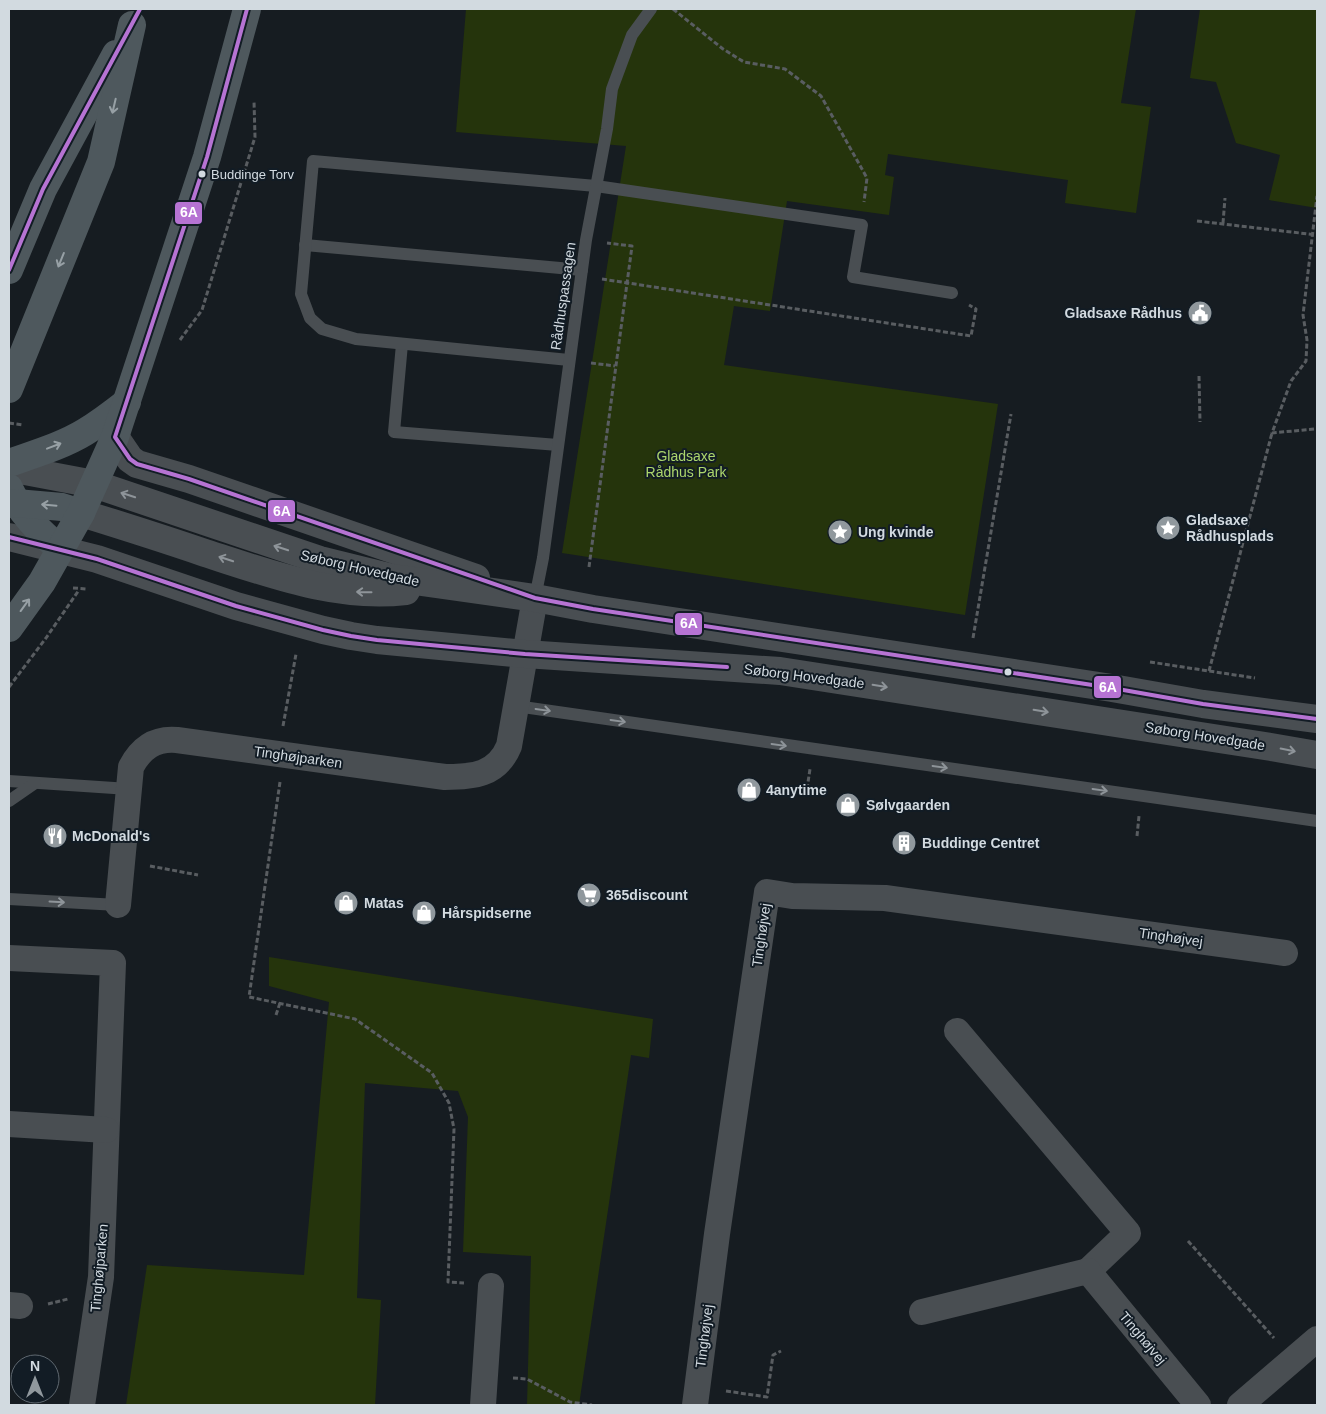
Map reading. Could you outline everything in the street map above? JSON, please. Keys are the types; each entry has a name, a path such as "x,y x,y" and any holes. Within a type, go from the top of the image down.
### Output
{"main road":[{"path":"9,628 42,582 81,513 114,437 207,157 247,9"},
{"path":"9,270 43,189 136,17"},
{"path":"9,390 101,162 136,17"},
{"path":"9,463 83,433 127,402"},
{"path":"11,498 62,507 81,513"},
{"path":"11,498 34,527 60,549"}],"street":[{"path":"114,437 130,459 137,464 189,479 535,598"},
{"name":"Søborg Hovedgade","path":"9,468 94,484 320,560 393,578 535,598 593,609 1317,720"},
{"path":"81,513 306,584 348,592 383,593 448,587"},
{"name":"Søborg Hovedgade","path":"9,537 97,559 210,599 323,630 377,640 524,654 780,671 1262,745 1317,756"},
{"name":"Tinghøjparken","path":"118,905 131,767 140,753 151,744 167,739 445,777 468,777 485,772 499,763 505,756 508,746 535,598"},
{"name":"Tinghøjvej","path":"697,1396 717,1234 767,892 792,896 885,898 1284,953"},
{"name":"Tinghøjparken","path":"9,958 112,963 101,1277 82,1405"},
{"path":"922,1312 1088,1271 1128,1233 957,1031"},
{"path":"9,1124 106,1130"},
{"name":"Tinghøjvej","path":"1088,1271 1198,1405"},
{"path":"483,1405 491,1286"},
{"path":"1240,1405 1317,1339"}],"lane":[{"name":"Rådhuspassagen","path":"535,598 543,558 586,240 612,89 632,35 651,9"},
{"path":"569,360 350,338 322,329 310,318 301,294 313,161 596,186 862,225 853,277 952,293"},
{"path":"305,245 582,273"},
{"path":"402,344 394,432 558,445"},
{"path":"516,706 1317,821"},
{"path":"9,781 128,788"},
{"path":"9,801 35,783"},
{"path":"9,899 118,905"}],"path":[{"path":"673,9 723,49 744,62 785,70 821,96 867,178 862,225"},
{"path":"1209,671 1272,433 1291,381 1306,361 1307,340 1303,315 1317,196"},
{"path":"1223,223 1226,198"},
{"path":"1197,221 1317,235"},
{"path":"586,240 632,246 589,567"},
{"path":"582,273 627,282 971,336 976,309 952,293"},
{"path":"1199,376 1200,422"},
{"path":"968,666 1011,414"},
{"path":"1272,433 1314,429"},
{"path":"9,687 79,590"},
{"path":"297,651 282,735 284,755 249,997 355,1019 432,1073 449,1103 454,1129 448,1282 491,1286"},
{"path":"121,861 198,875"},
{"path":"276,1015 280,1003"},
{"path":"1188,1241 1294,1360"},
{"path":"14,1305 54,1303 99,1291"},
{"path":"697,1396 766,1397 773,1355 781,1351"},
{"path":"485,1375 528,1379 570,1402 592,1405"}],"green space":[{"name":"Gladsaxe Rådhus Park","path":"466,9 1136,9 1121,103 1151,107 1136,213 1065,203 1068,180 888,154 885,175 894,177 889,215 787,201 770,311 734,306 724,365 998,404 965,615 562,553 626,146 456,132"},
{"path":"1200,9 1317,9 1317,208 1269,200 1280,155 1236,143 1216,82 1190,78"},
{"path":"269,957 653,1019 649,1058 631,1055 579,1405 527,1405 531,1256 463,1252 468,1117 458,1091 365,1083 357,1298 381,1300 375,1405 126,1405 147,1265 304,1275 329,1002 269,986"}],"transit line":[{"name":"6A","path":"9,270 43,189 140,9"},
{"name":"6A","path":"247,9 207,157 115,437 130,459 137,464 189,479 535,598 593,609 1112,688 1203,704 1317,719"},
{"name":"6A","path":"9,537 97,559 236,606 351,636 525,654 727,667"}],"place":[{"name":"Buddinge Torv","path":"202,174"},
{"name":"Gladsaxe Rådhus","path":"1200,313"},
{"name":"Gladsaxe Rådhusplads","path":"1168,528"},
{"name":"Ung kvinde","path":"840,532"},
{"name":"4anytime","path":"749,790"},
{"name":"Sølvgaarden","path":"848,805"},
{"name":"McDonald's","path":"55,836"},
{"name":"Buddinge Centret","path":"904,843"},
{"name":"365discount","path":"589,895"},
{"name":"Matas","path":"346,903"},
{"name":"Hårspidserne","path":"424,913"}]}
